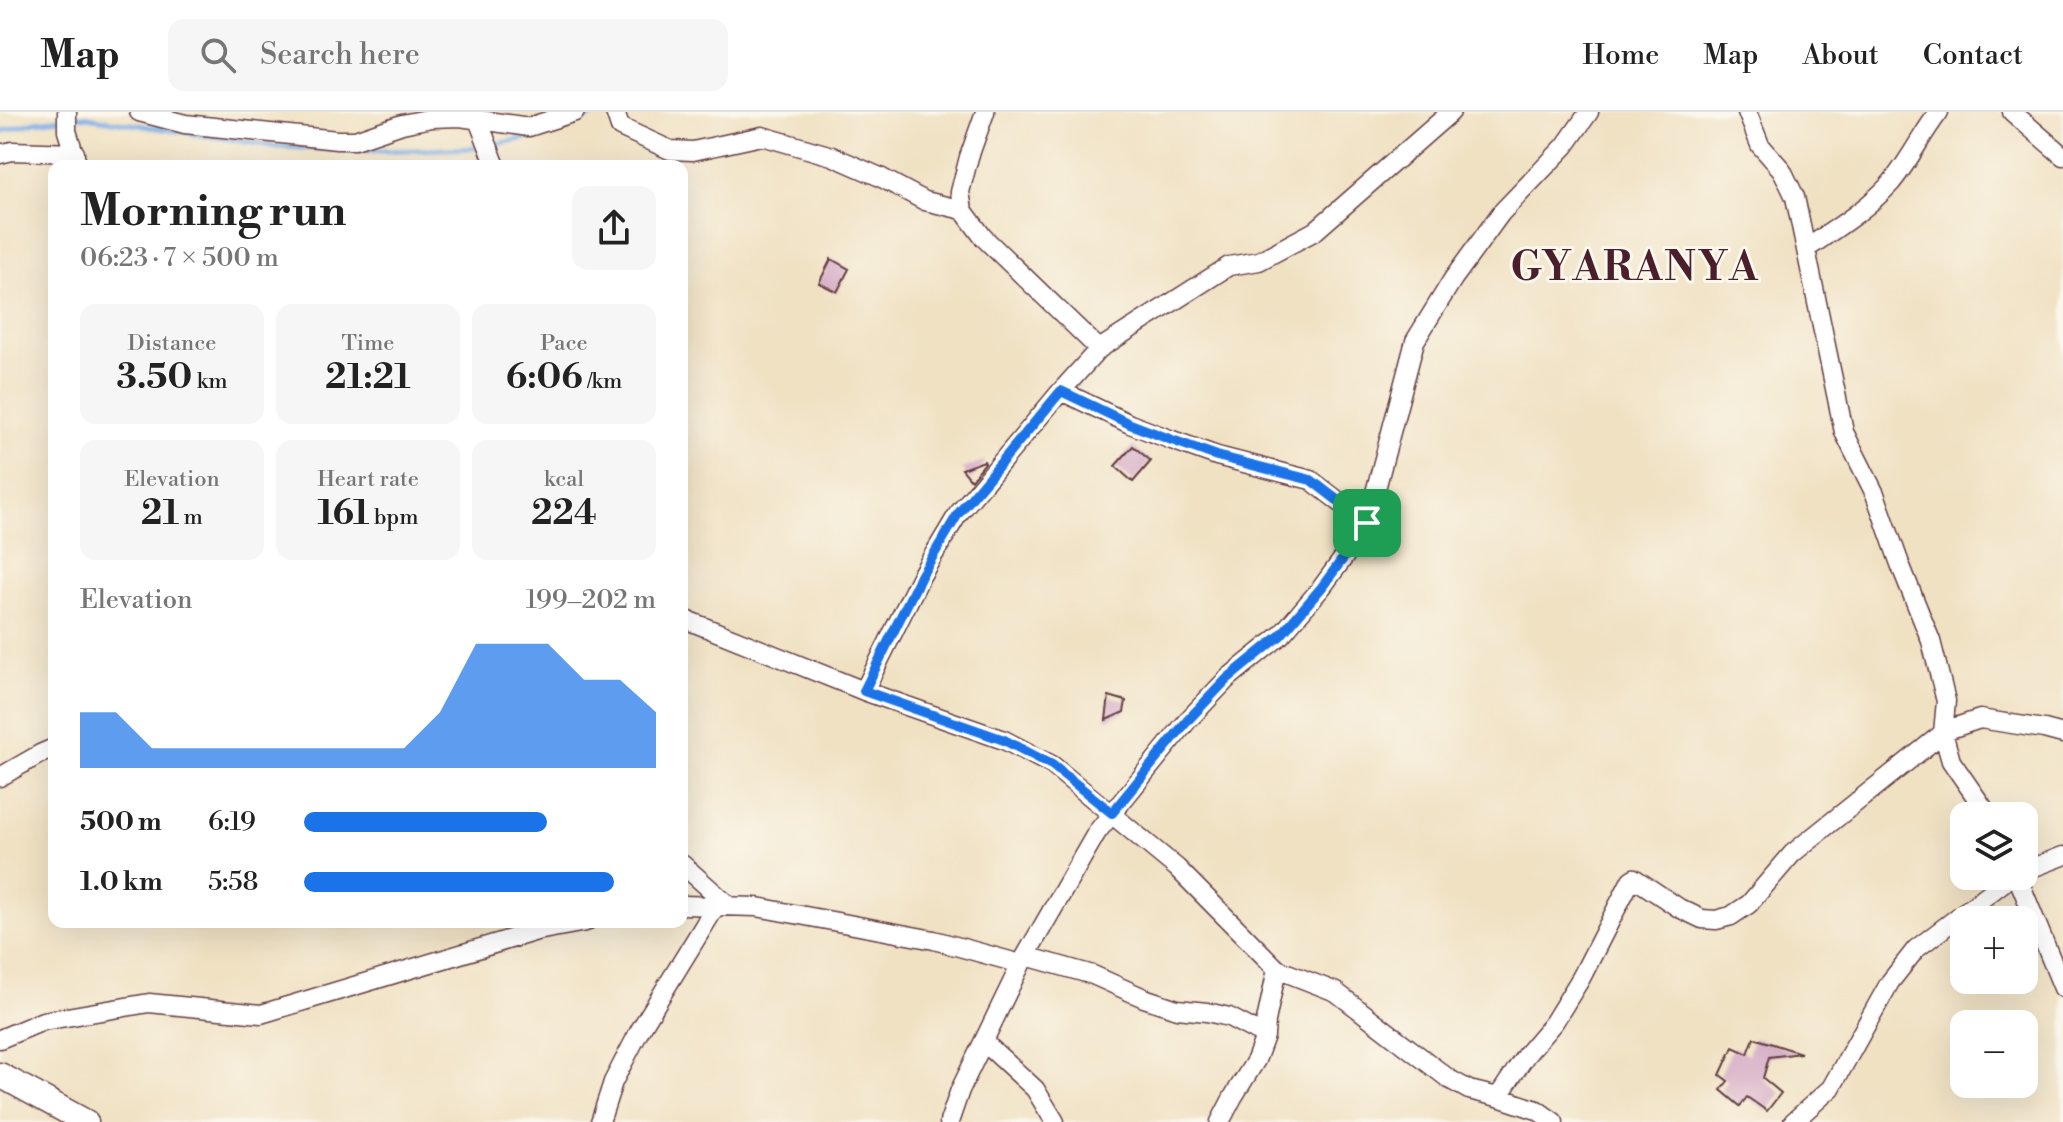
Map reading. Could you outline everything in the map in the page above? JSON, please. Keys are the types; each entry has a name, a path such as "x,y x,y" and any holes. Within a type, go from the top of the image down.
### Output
{"street":[{"path":"139,112 185,124 346,140 432,118 465,117 529,127 575,112"},
{"path":"985,112 960,192 963,210 983,237 1099,349"},
{"path":"864,691 921,576 958,514 1099,349 1229,266 1259,261 1315,231 1451,112"},
{"path":"949,1122 960,1090 1023,960 1097,832 1188,720 1227,679 1281,635 1361,534 1367,523 1415,341 1453,279 1501,213 1565,146 1589,112"},
{"path":"1747,112 1760,145 1782,170 1795,197 1844,432 1875,494 1931,641 1946,701 1944,732 1951,761 1979,802"},
{"path":"1806,249 1868,206 1899,172 1939,112"},
{"path":"2012,112 2063,156"},
{"path":"465,117 492,160"},
{"path":"618,120 670,150 693,151 762,136 832,156 925,201 963,210"},
{"path":"0,154 12,151 76,159 67,122"},
{"path":"1061,391 1172,440 1217,456 1311,480 1367,523"},
{"path":"688,620 864,691 1004,740 1052,765 1177,868 1277,969 1336,992 1449,1079 1469,1090 1537,1110 1554,1122"},
{"path":"1498,1097 1526,1055 1554,1022 1634,878 1679,908 1702,919 1716,920 1731,916 1749,904 1792,854 1944,732 1980,719 2063,734"},
{"path":"0,777 48,751"},
{"path":"2038,866 2063,856"},
{"path":"688,870 723,906"},
{"path":"1793,1122 1831,1088 1890,982 1916,949 1993,890"},
{"path":"2021,890 2063,988"},
{"path":"688,905 757,907 934,940 1093,975 1177,1009 1229,1017 1265,1036"},
{"path":"600,1122 613,1082 640,1030 723,906"},
{"path":"0,1039 43,1021 149,1003 261,1014 553,928"},
{"path":"1220,1122 1256,1060 1265,1036 1277,969"},
{"path":"984,1042 1035,1089 1055,1122"},
{"path":"0,1075 86,1122"}],"building":[{"path":"831,259 849,269 837,292 819,283"},
{"path":"1133,446 1151,461 1133,482 1115,466"},
{"path":"984,461 971,480 962,469"},
{"path":"1109,696 1126,701 1124,712 1106,720"},
{"path":"1754,1038 1801,1053 1769,1057 1763,1078 1781,1093 1767,1111 1747,1097 1740,1106 1721,1090 1728,1081 1720,1075 1733,1047 1748,1054"}],"waterway":[{"path":"492,145 555,132 601,112"},
{"path":"71,118 81,116 278,147 381,151 483,148"},
{"path":"0,132 35,122 61,119"}],"district":[{"name":"GYARANYA","path":"1635,268"}],"route":[{"path":"1061,391 1172,440 1217,456 1311,480 1367,523 1322,587 1281,635 1227,679 1188,720 1112,813 1052,765 1004,740 864,691 921,576 958,514 1061,391"}]}
